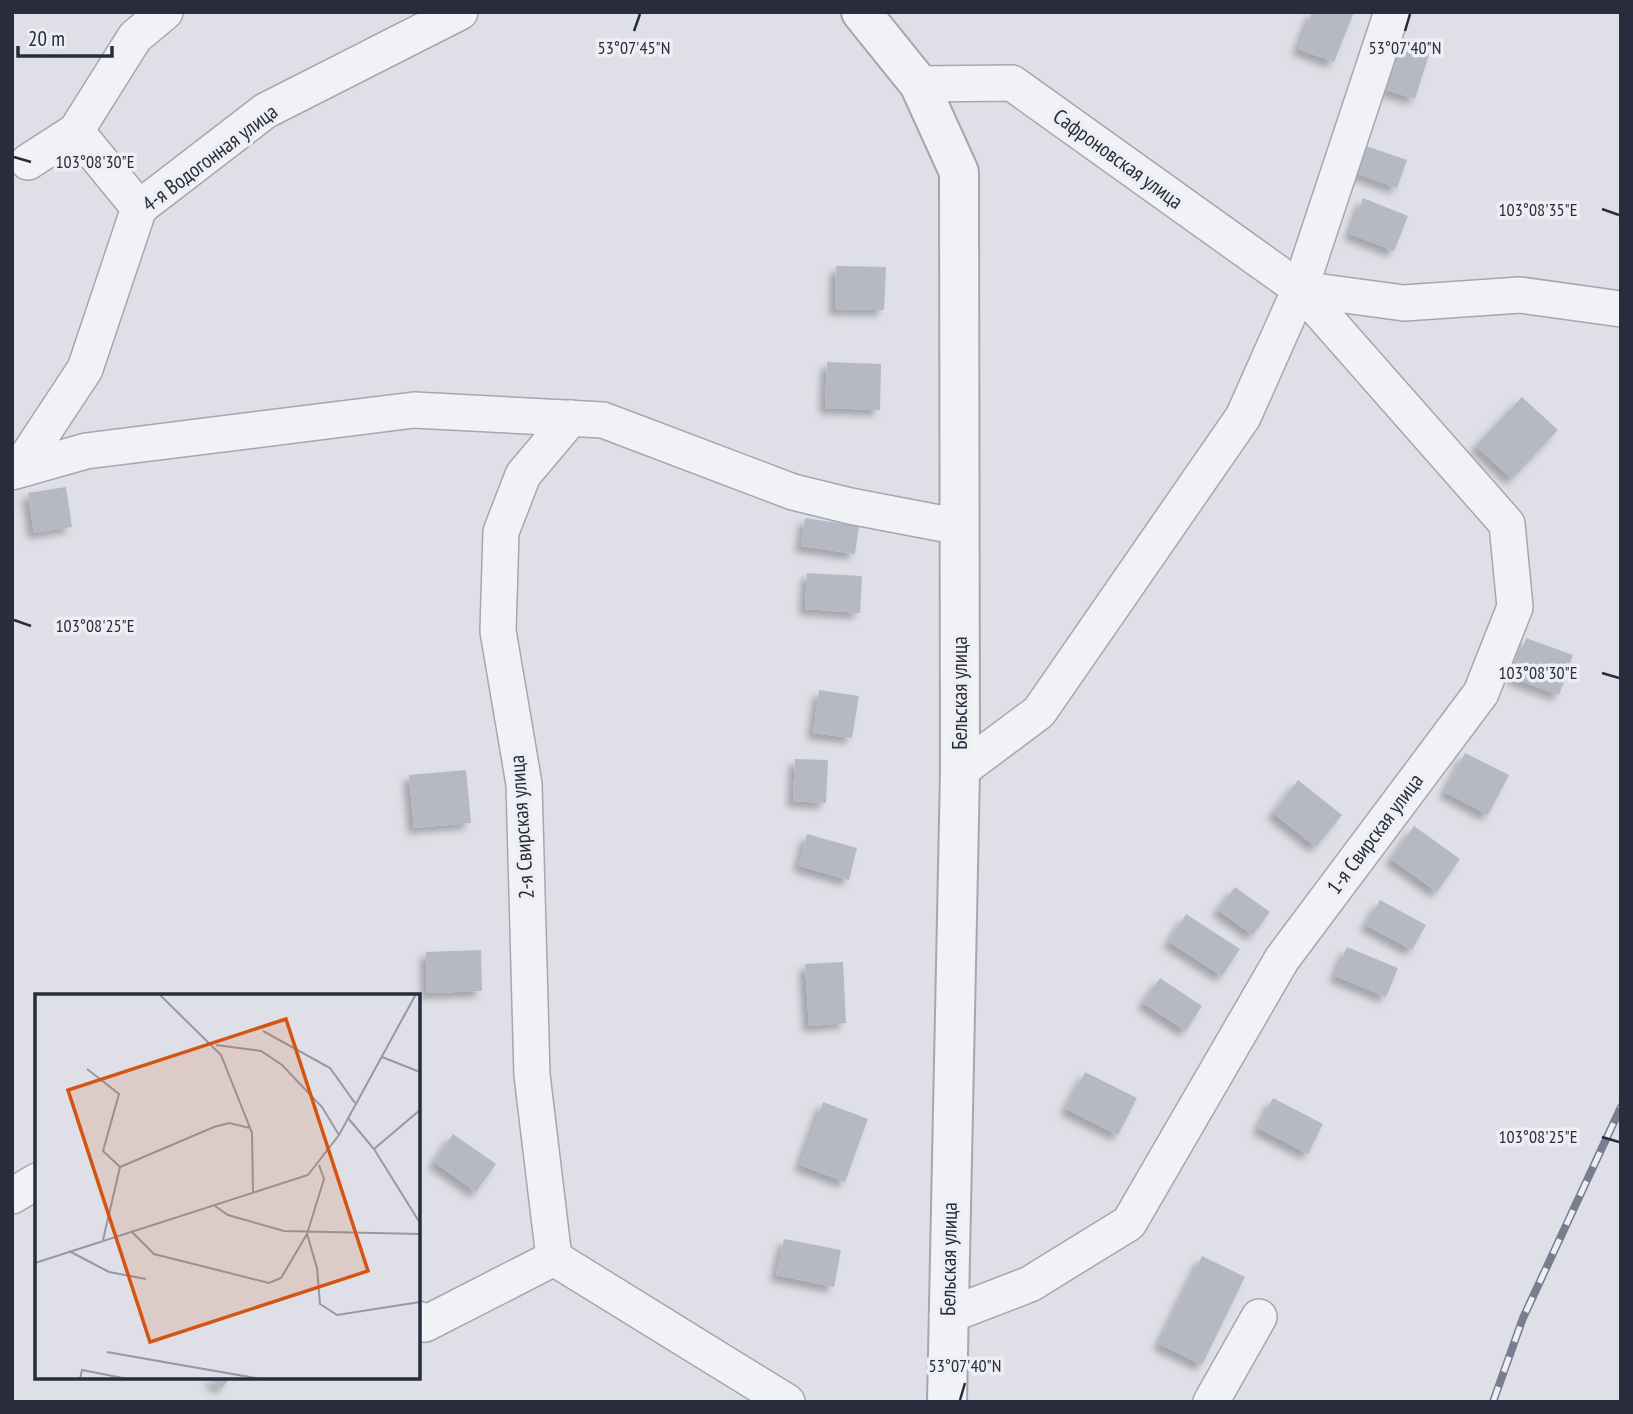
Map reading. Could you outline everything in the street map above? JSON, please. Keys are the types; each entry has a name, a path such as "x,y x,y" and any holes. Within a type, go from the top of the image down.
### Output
{"street":[{"path":"28,162 76,131 135,37 165,12"},
{"name":"4-я Водогонная улица","path":"16,470 85,369 139,208 265,111 460,12"},
{"name":"Бельская улица","path":"861,12 919,84 959,173 960,771 947,1402"},
{"path":"960,771 1039,712 1242,417 1300,289 1392,12"},
{"name":"Сафроновская улица","path":"919,84 1012,83 1300,289 1404,303 1520,295 1621,309"},
{"path":"76,131 139,208"},
{"name":"1-я Свирская улица","path":"947,1316 1030,1284 1129,1223 1282,959 1481,693 1515,607 1507,524 1300,289"},
{"path":"16,470 86,451 414,410 571,418 603,420 793,492 849,506 960,527"},
{"name":"2-я Свирская улица","path":"554,1258 532,1075 524,784 498,631 500,532 523,475 571,418"},
{"path":"12,1196 35,1182"},
{"path":"422,1322 554,1258 787,1402"},
{"path":"1211,1402 1259,1317"}],"building":[{"path":"1312,12 1354,12 1334,62 1298,49"},
{"path":"1402,38 1431,48 1415,99 1386,90"},
{"path":"1360,144 1407,160 1397,188 1350,171"},
{"path":"1363,198 1408,216 1394,251 1350,234"},
{"path":"836,266 886,267 884,310 835,309"},
{"path":"827,362 881,364 880,410 825,408"},
{"path":"1522,397 1558,430 1512,479 1476,446"},
{"path":"66,487 72,527 34,533 28,493"},
{"path":"805,518 859,526 855,554 801,546"},
{"path":"807,573 862,576 860,613 805,609"},
{"path":"1526,638 1573,655 1559,695 1512,678"},
{"path":"819,690 859,696 852,738 813,733"},
{"path":"1465,753 1509,775 1488,815 1445,792"},
{"path":"795,759 828,760 826,803 793,801"},
{"path":"466,770 471,823 414,828 409,775"},
{"path":"1298,780 1342,815 1316,847 1273,813"},
{"path":"1414,826 1460,859 1437,892 1391,859"},
{"path":"807,834 857,848 849,880 799,866"},
{"path":"1235,887 1270,912 1253,935 1218,910"},
{"path":"1380,900 1426,925 1412,950 1366,925"},
{"path":"1186,914 1240,949 1222,976 1169,942"},
{"path":"1347,947 1398,968 1386,997 1335,976"},
{"path":"481,950 482,991 427,993 426,952"},
{"path":"843,962 846,1023 809,1026 805,964"},
{"path":"1160,978 1202,1006 1186,1031 1143,1003"},
{"path":"1085,1072 1137,1098 1118,1135 1066,1109"},
{"path":"1273,1098 1323,1124 1308,1154 1258,1128"},
{"path":"823,1102 868,1119 845,1182 800,1165"},
{"path":"453,1134 496,1164 476,1192 434,1162"},
{"path":"784,1239 841,1250 834,1287 776,1275"},
{"path":"1202,1256 1245,1277 1202,1365 1159,1344"},
{"path":"211,1379 229,1379 221,1389"}],"railway":[{"path":"1493,1402 1523,1318 1621,1107"}]}
